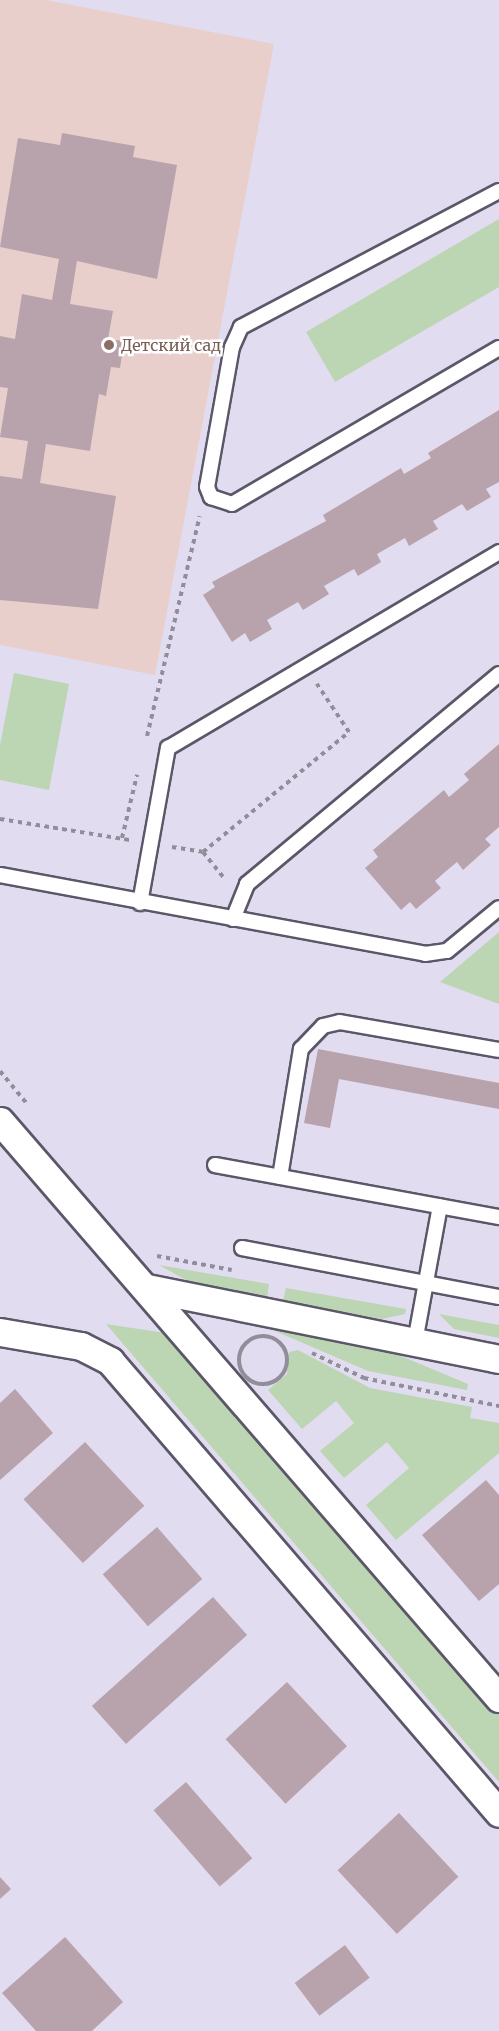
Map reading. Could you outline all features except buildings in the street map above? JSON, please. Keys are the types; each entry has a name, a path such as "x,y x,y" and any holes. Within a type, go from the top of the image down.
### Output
{"street":[{"path":"0,1120 499,1698"},
{"path":"147,1288 499,1359"},
{"path":"0,1332 81,1346 110,1361 499,1813"}],"lane":[{"path":"499,192 241,327 232,347 207,487 211,497 232,504 499,348"},
{"path":"140,903 168,748 499,552"},
{"path":"233,919 248,884 499,674"},
{"path":"0,875 140,903 425,954 447,951 499,909"},
{"path":"280,1177 301,1049 323,1026 340,1022 499,1050"},
{"path":"215,1165 499,1217"},
{"path":"415,1342 440,1206"},
{"path":"243,1248 499,1297"}],"path":[{"path":"144,748 207,487"},
{"path":"203,852 349,732 305,666"},
{"path":"122,838 138,770"},
{"path":"0,819 203,852 242,898"},
{"path":"280,1343 287,1357 284,1372 273,1382 249,1380 239,1358 246,1344 259,1336 291,1346"},
{"path":"302,1349 364,1378 499,1406"}],"shaded area":[{"name":"Детский сад","path":"0,0 46,0 274,44 155,675 0,645"}],"green space":[{"path":"499,219 499,287 335,382 306,332"},
{"path":"14,673 69,684 49,790 0,780 0,745"},
{"path":"499,932 499,1004 440,982"},
{"path":"159,1265 269,1284 267,1298 195,1285"},
{"path":"286,1288 406,1309 405,1314 382,1319 283,1301"},
{"path":"439,1314 499,1325 499,1338 454,1329"},
{"path":"106,1324 172,1334 499,1715 499,1782"},
{"path":"268,1328 389,1351 468,1384 467,1390 368,1371"},
{"path":"298,1350 370,1388 472,1407 470,1418 499,1423 499,1453 396,1540 366,1505 409,1468 387,1442 344,1478 320,1451 354,1423 336,1401 302,1429 268,1390 287,1374 289,1352"}],"place":[{"name":"Детский сад","path":"109,345"}]}
